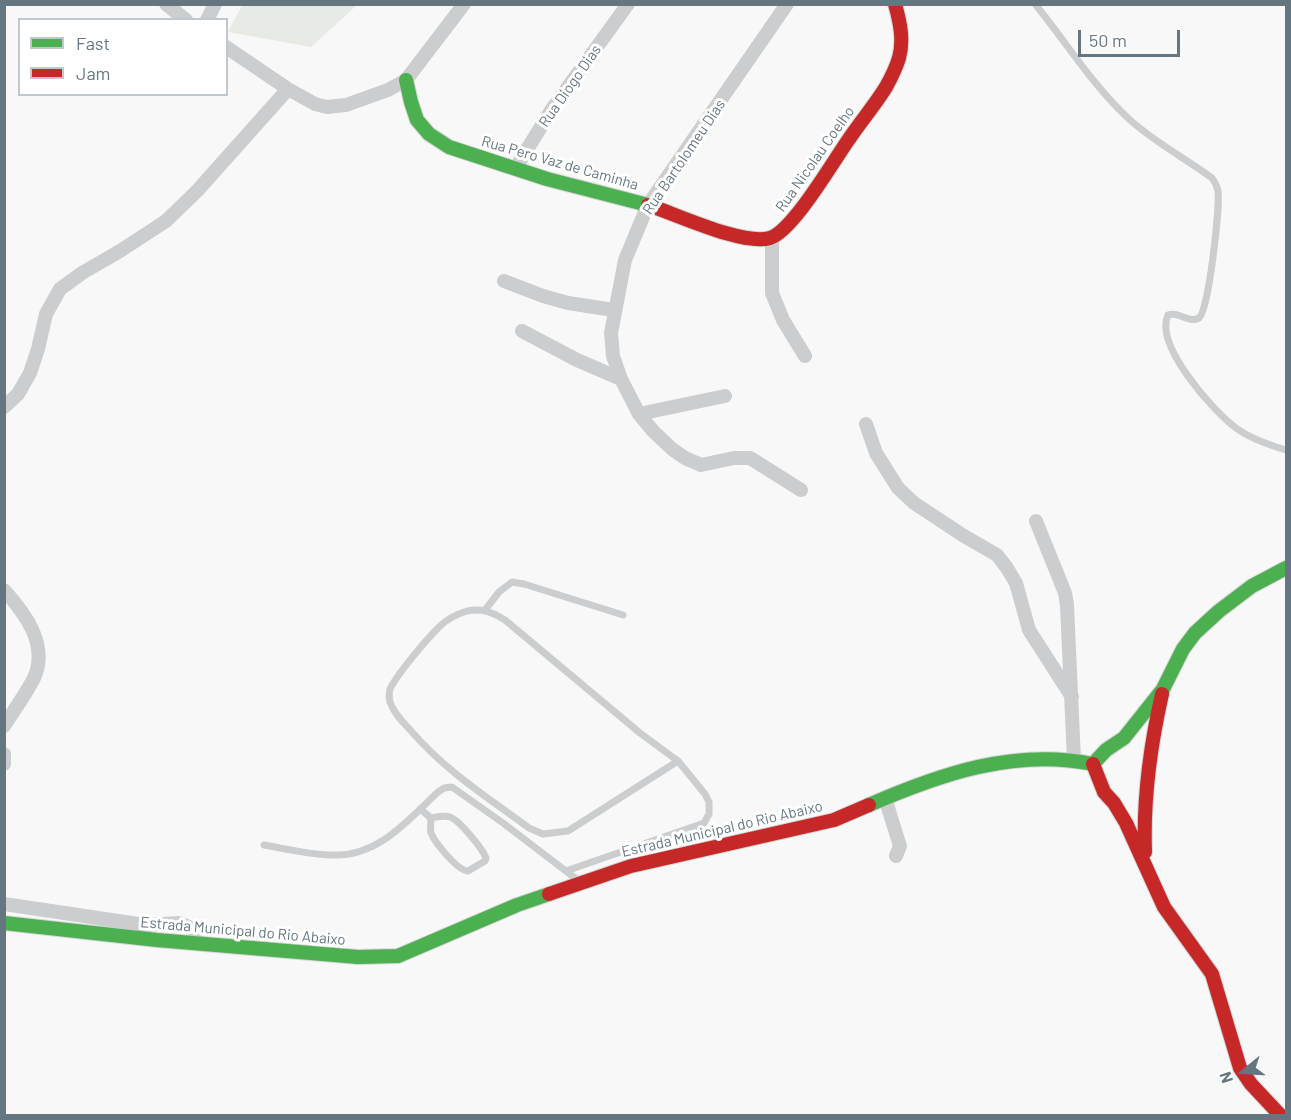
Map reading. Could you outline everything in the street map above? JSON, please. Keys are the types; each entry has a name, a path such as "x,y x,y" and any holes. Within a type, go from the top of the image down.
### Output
{"street":[{"path":"166,4 184,18"},
{"path":"208,18 214,4"},
{"path":"228,49 315,104 327,107 346,105 388,90 406,80 464,4"},
{"name":"Rua Diogo Dias","path":"515,169 552,109 628,4"},
{"name":"Rua Bartolomeu Dias","path":"787,4 648,205 625,260 611,333 613,356 621,379 639,414 652,431 685,458 701,465 734,458 750,458 801,490"},
{"name":"Rua Nicolau Coelho","path":"772,238 794,219 896,70 901,52 901,33 895,4"},
{"name":"Rua Pero Vaz de Caminha","path":"406,80 415,118 434,140 559,183 648,205 742,237 772,238"},
{"path":"4,407 18,394 30,373 46,314 60,289 165,221 197,191 288,89"},
{"path":"772,238 772,293 783,320 805,356"},
{"path":"504,280 543,296 568,303 614,310"},
{"path":"522,331 577,360 621,379"},
{"path":"639,414 725,396"},
{"path":"866,424 876,453 898,488 934,516 997,555 1007,568 1016,583 1029,630 1072,697"},
{"path":"1036,521 1065,593 1067,605 1074,760"},
{"path":"1281,1116 1251,1084 1240,1068 1212,974 1164,908 1146,864 1114,803 1104,792 1094,764 1106,750 1125,738 1163,689 1195,633 1220,610 1252,586 1287,568"},
{"path":"4,590 30,622 39,653 34,677 4,726"},
{"path":"1146,864 1143,807 1145,778 1163,689"},
{"path":"1125,738 1143,742 1150,747"},
{"path":"4,754 4,764"},
{"name":"Estrada Municipal do Rio Abaixo","path":"4,923 199,944 358,957 398,956 517,905 580,883 669,856 834,820 922,782 971,767 1019,760 1074,760 1094,764"},
{"path":"885,798 900,846 896,856"},
{"path":"1114,803 1124,808 1143,807"},
{"path":"4,904 145,925 184,924 194,932 199,944"}],"lane":[{"path":"1035,4 1127,118 1215,183 1218,191 1217,214 1206,299 1197,319 1175,314 1168,315 1165,327 1167,340 1188,375 1224,419 1249,436 1287,450"},
{"path":"485,610 499,592 512,582 623,615"},
{"path":"566,871 704,823 709,814 709,802 705,794 678,762 505,620 485,610 465,611 450,618 440,627 412,659 390,690 390,702 398,717 435,757 529,828 543,834 568,831 678,762"},
{"path":"264,845 333,855 360,851 380,843 438,792 452,787 580,883"},
{"path":"420,809 431,818 444,816 454,819 482,849 485,861 468,871 459,868 434,838 430,828 431,818"}],"shaded area":[{"path":"242,4 357,5 311,47 228,32"}],"traffic: fast":[{"path":"406,80 417,120 429,134 449,147 547,179 648,205"},
{"path":"1093,764 1106,750 1124,738 1163,689 1183,649 1195,633 1252,586 1286,568"},
{"path":"869,805 923,783 978,767 1035,759 1093,764"},
{"path":"4,923 157,940 358,957 398,956 517,905 549,894"}],"traffic: jam":[{"path":"648,205 709,228 743,237 770,238 779,233 813,194 890,80 899,58 901,44 900,24 895,4"},
{"path":"1145,852 1148,773 1162,694"},
{"path":"1093,764 1104,792 1126,823 1164,907 1212,974 1240,1068 1251,1084 1281,1116"},
{"path":"549,894 631,866 834,820 869,805"}]}
